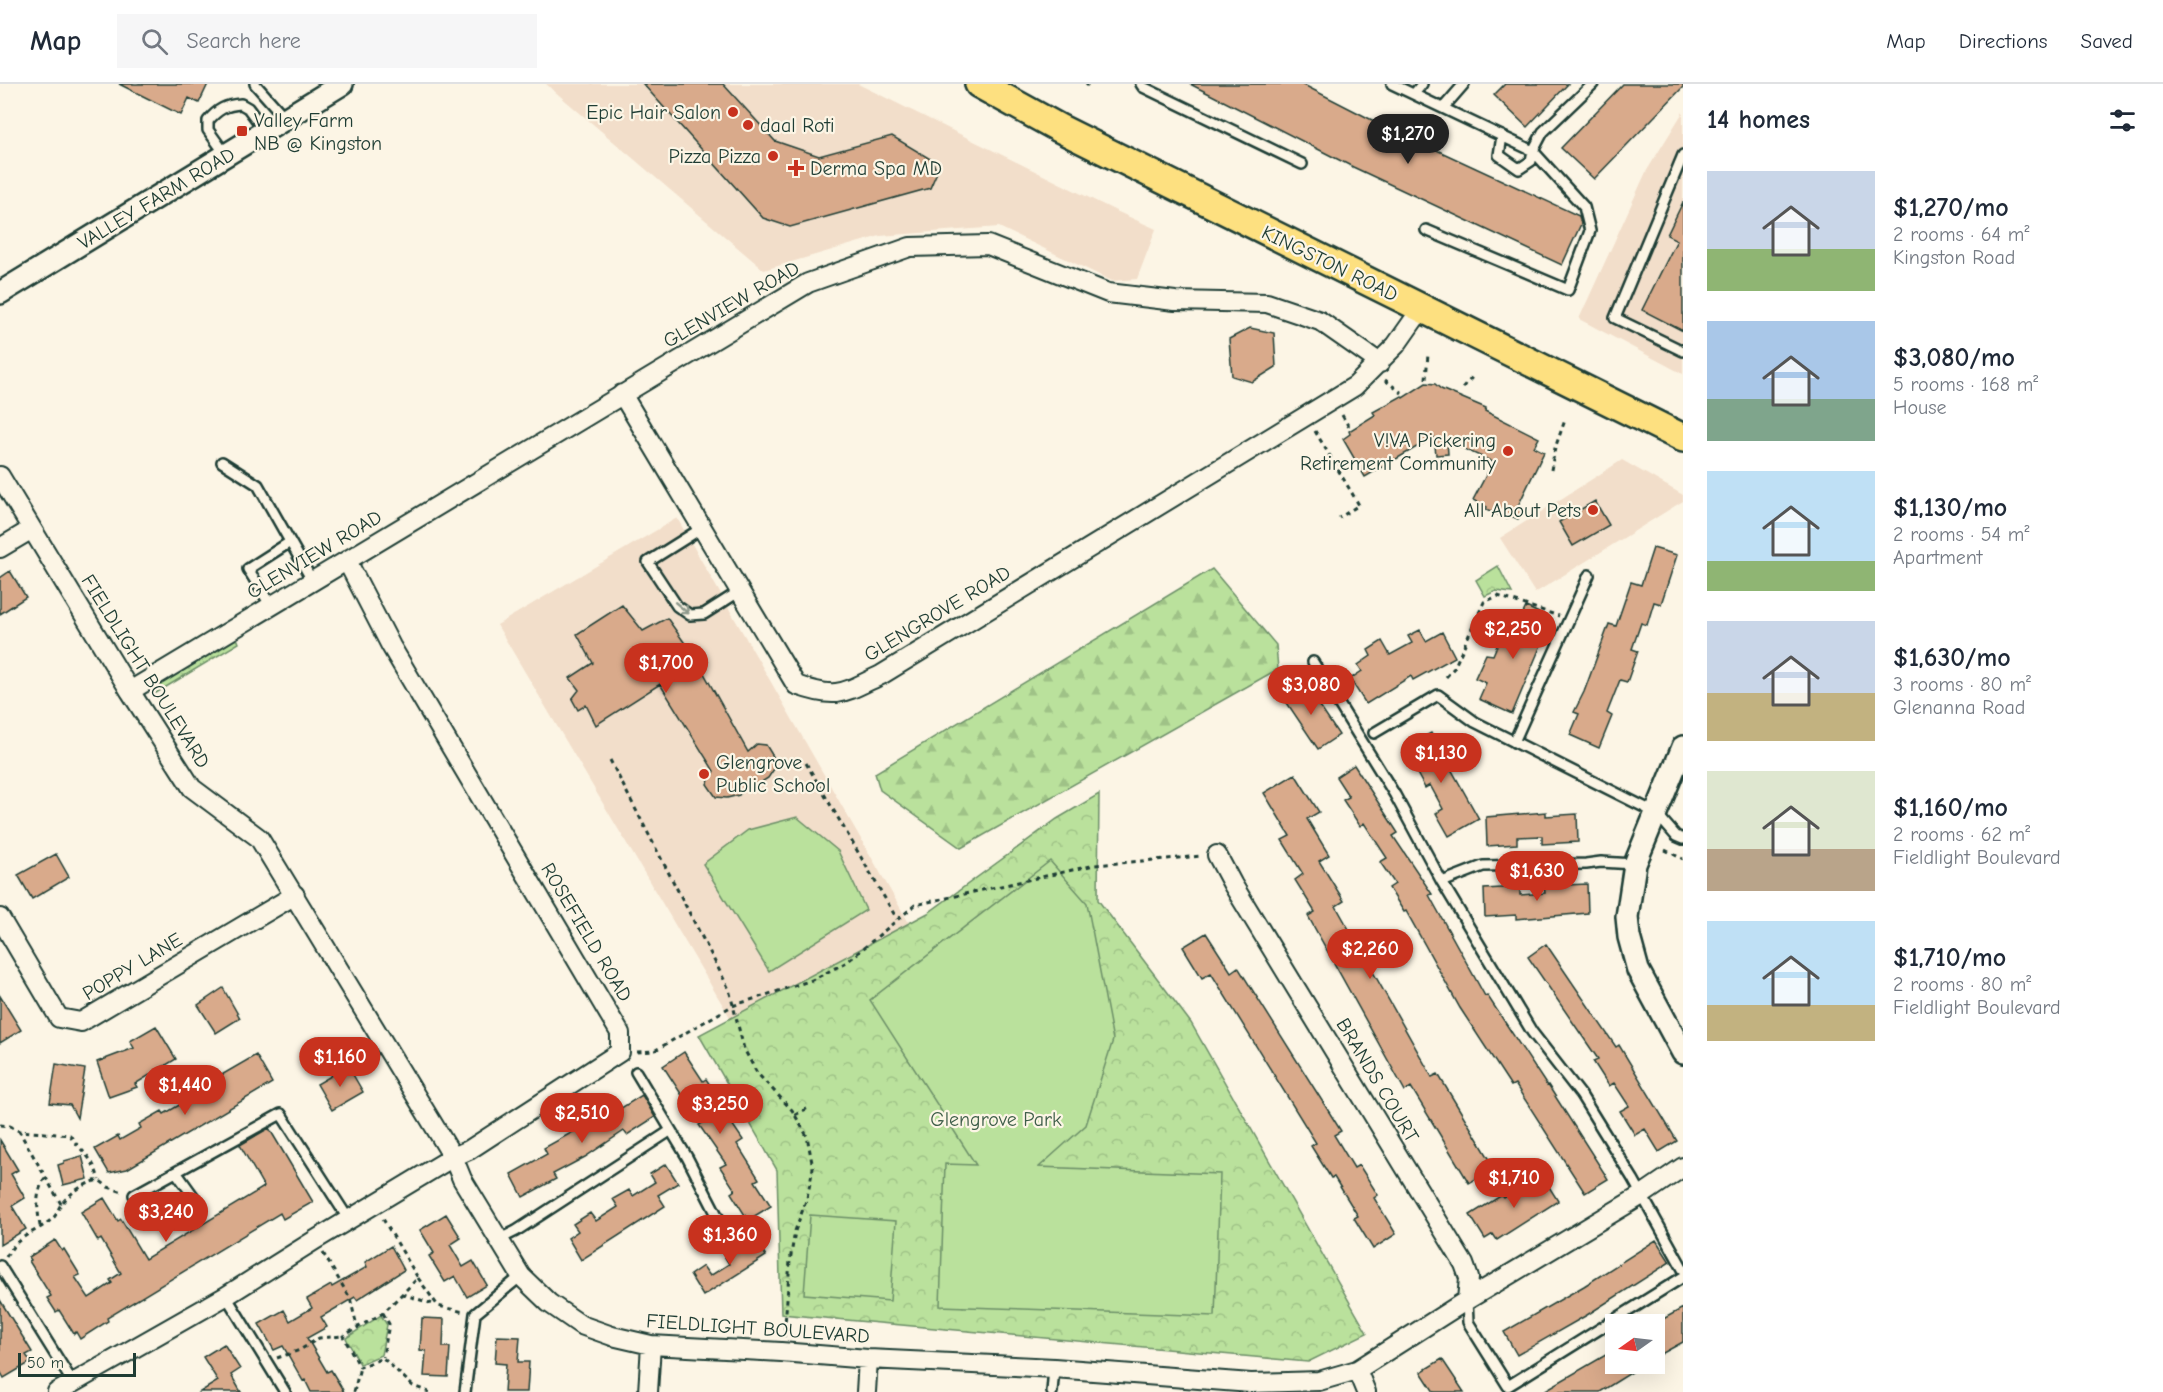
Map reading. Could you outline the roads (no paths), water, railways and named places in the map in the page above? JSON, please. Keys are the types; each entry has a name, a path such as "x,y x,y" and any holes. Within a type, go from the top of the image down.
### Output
{"main road":[{"name":"KINGSTON ROAD","path":"979,84 1059,128 1683,438"}],"street":[{"name":"VALLEY FARM ROAD","path":"0,293 342,84"},
{"name":"GLENVIEW ROAD","path":"130,691 808,283 910,247 988,245 1108,293 1175,301 1267,303 1320,321 1382,371"},
{"path":"1382,371 1422,308"},
{"name":"GLENGROVE ROAD","path":"622,394 796,685 820,693 844,693 881,675 1382,371"},
{"name":"FIELDLIGHT BOULEVARD","path":"0,476 130,691 192,788 259,838 453,1157 462,1179 522,1276 549,1303 581,1325 612,1336 651,1345 1054,1368 1251,1388 1319,1381 1357,1370 1467,1300 1642,1195 1683,1167"},
{"path":"0,548 32,529"},
{"name":"ROSEFIELD ROAD","path":"348,561 391,646 620,1033 620,1052 469,1150 453,1157"},
{"path":"1683,747 1635,864 1627,917 1629,937 1638,970 1683,1053"},
{"name":"BRANDS COURT","path":"1217,855 1239,895 1464,1264 1469,1278 1467,1300"},
{"name":"POPPY LANE","path":"0,918 59,1018 81,1022 295,896"},
{"path":"69,1389 453,1157"},
{"path":"648,1392 651,1345"},
{"path":"866,1392 868,1359"},
{"path":"1357,1370 1366,1392"}],"lane":[{"path":"255,84 286,119"},
{"path":"1392,84 1533,151 1584,207 1590,231 1568,290 1426,230"},
{"path":"1414,94 1422,84"},
{"path":"1444,107 1464,84"},
{"path":"1502,136 1499,155 1519,169 1531,161 1533,151 1544,132 1593,84"},
{"path":"1143,85 1302,164"},
{"path":"226,155 208,130 208,121 226,105 241,104 248,108 266,131"},
{"path":"1683,155 1615,318 1683,351"},
{"path":"222,462 258,485 313,582"},
{"path":"702,528 648,562 677,606 690,615 704,614 740,591"},
{"path":"271,606 248,569 290,542"},
{"path":"1514,742 1589,574"},
{"path":"1313,662 1395,795 1442,882 1532,1032 1581,1095 1642,1195 1683,1269"},
{"path":"1374,733 1438,695 1475,722 1656,813 1676,836 1683,839"},
{"path":"1442,882 1483,866 1601,862 1635,864"},
{"path":"636,1072 687,1157 718,1217"},
{"path":"176,1172 194,1197 152,1223 134,1195 281,1114 349,1220"},
{"path":"498,1240 516,1231 670,1131"},
{"path":"1,1266 69,1389"},
{"path":"465,1392 475,1314 522,1276"},
{"path":"1467,1300 1468,1322 1508,1386 1683,1277"},
{"path":"226,1296 285,1392"},
{"path":"1052,1392 1054,1368"}],"place":[{"name":"Epic Hair Salon","path":"733,112"},
{"name":"daal Roti","path":"748,125"},
{"name":"Valley Farm NB @ Kingston","path":"242,131"},
{"name":"Pizza Pizza","path":"773,156"},
{"name":"Derma Spa MD","path":"796,168"},
{"name":"V!VA Pickering Retirement Community","path":"1508,451"},
{"name":"All About Pets","path":"1593,510"},
{"name":"Glengrove Public School","path":"704,774"}],"park label":[{"name":"Glengrove Park","path":"996,1119"}]}
